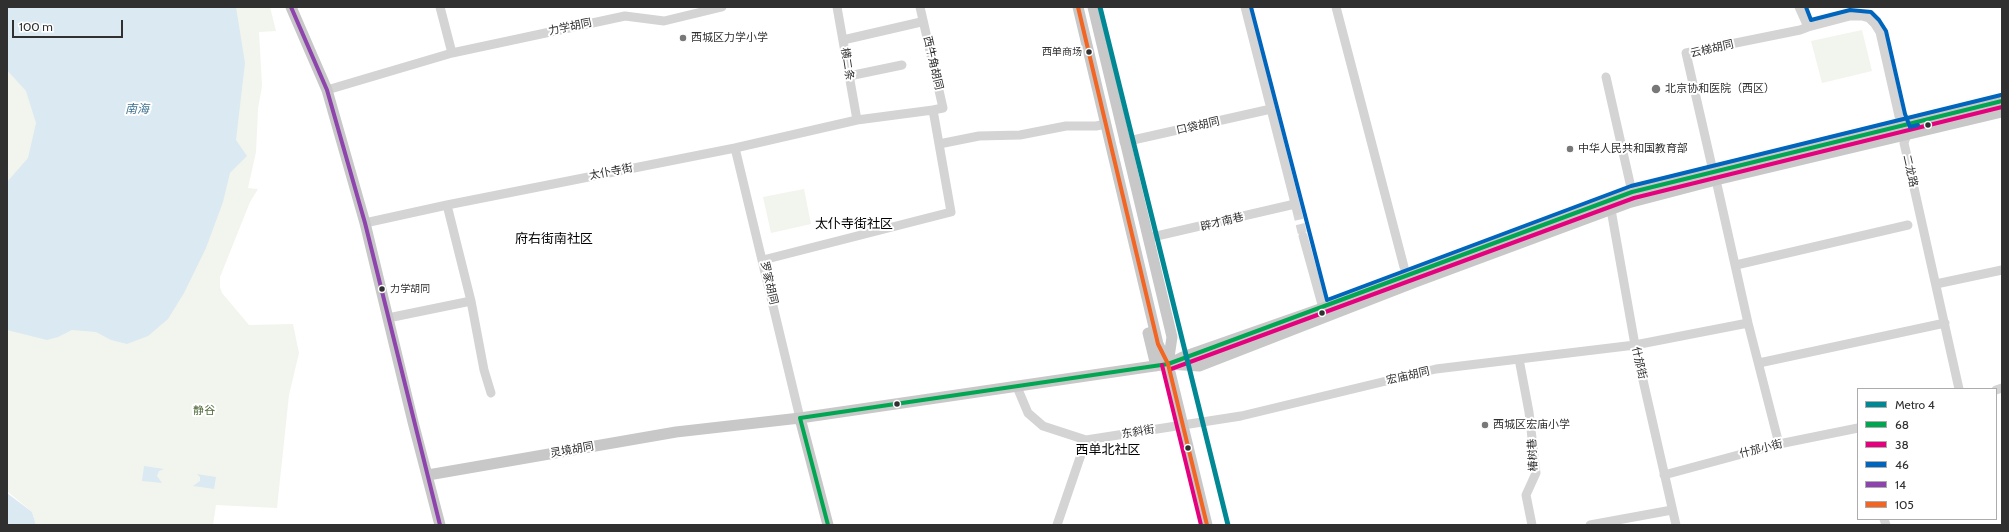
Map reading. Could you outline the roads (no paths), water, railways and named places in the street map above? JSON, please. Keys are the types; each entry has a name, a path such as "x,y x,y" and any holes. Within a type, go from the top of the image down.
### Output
{"main road":[{"path":"291,7 327,90 365,224 412,422 428,475 440,525"},
{"path":"1078,7 1158,344 1168,364 1207,525"},
{"path":"1093,7 1124,142 1172,337 1168,364"},
{"path":"1905,130 2002,101"},
{"path":"1168,364 1183,357 1611,204 1714,176 1905,130 2002,112"},
{"path":"1168,364 1199,366 1611,204 1632,192 1714,176"},
{"path":"1137,253 1140,296 1156,366"},
{"name":"灵境胡同","path":"428,475 676,432 800,418 1168,364"},
{"path":"800,418 828,525"}],"street":[{"path":"440,7 452,53"},
{"name":"力学胡同","path":"327,90 452,53 625,16 664,21 722,7"},
{"name":"横二条","path":"837,7 857,120"},
{"name":"西牛角胡同","path":"920,7 943,108 933,110"},
{"path":"1245,7 1271,109"},
{"path":"1336,7 1404,268"},
{"path":"1799,7 1808,27"},
{"name":"二龙路","path":"1808,27 1850,16 1869,18 1880,32 1899,116 1905,130 1904,143 1959,388"},
{"path":"843,40 921,22"},
{"name":"云梯胡同","path":"1714,176 1686,53 1800,30 1808,27"},
{"path":"849,76 902,65"},
{"path":"1606,77 1632,192"},
{"name":"口袋胡同","path":"1124,142 1271,109"},
{"name":"辟才南巷","path":"1148,238 1296,207 1271,109"},
{"path":"764,260 951,212 933,110"},
{"name":"太仆寺街","path":"365,224 447,205 735,148 857,120 933,110"},
{"path":"939,144 979,136 1020,135 1066,126 1096,126 1106,124"},
{"name":"罗家胡同","path":"735,148 764,260 800,418"},
{"path":"1714,176 1736,265 1748,323 1779,444"},
{"name":"什邡街","path":"1611,204 1635,345 1676,525"},
{"path":"447,205 471,301 484,370 491,392"},
{"path":"1736,265 1908,226"},
{"path":"1303,236 1323,308"},
{"path":"1936,284 2002,270"},
{"path":"388,318 471,301"},
{"name":"宏庙胡同","path":"1184,426 1241,416 1436,369 1635,345 1748,323"},
{"path":"1759,363 1945,323"},
{"name":"椿树巷","path":"1519,359 1529,412 1536,473 1526,495 1532,525"},
{"path":"1017,387 1028,413 1043,426 1086,440 1057,525"},
{"name":"东斜街","path":"1086,440 1184,426"},
{"name":"什邡小街","path":"1664,475 1779,444 1857,428"},
{"path":"1590,525 1672,510"}],"water":[{"name":"南海","path":"7,7 236,7 245,63 236,140 247,156 230,173 223,202 206,248 184,293 168,319 148,336 127,344 111,340 96,332 72,330 58,337 47,340 7,330 7,182 28,158 36,123 26,91 7,70"},
{"path":"144,466 164,469 159,471 157,476 162,483 142,481"},
{"path":"197,474 216,477 214,489 193,486 200,481 200,477"},
{"path":"7,493 32,512 36,525 7,525"}],"tunnel":[{"path":"1297,211 1303,236"}],"metro line":[{"name":"4","path":"1100,7 1228,525"}],"place":[{"name":"西城区力学小学","path":"683,38"},
{"name":"西单商场","path":"1089,52"},
{"name":"北京协和医院（西区）","path":"1656,89"},
{"name":"中华人民共和国教育部","path":"1570,149"},
{"name":"力学胡同","path":"382,289"},
{"name":"西城区宏庙小学","path":"1485,425"}],"district":[{"name":"太仆寺街社区","path":"854,224"},
{"name":"府右街南社区","path":"554,239"},
{"name":"西单北社区","path":"1108,450"}],"park label":[{"name":"静谷","path":"204,411"}]}
